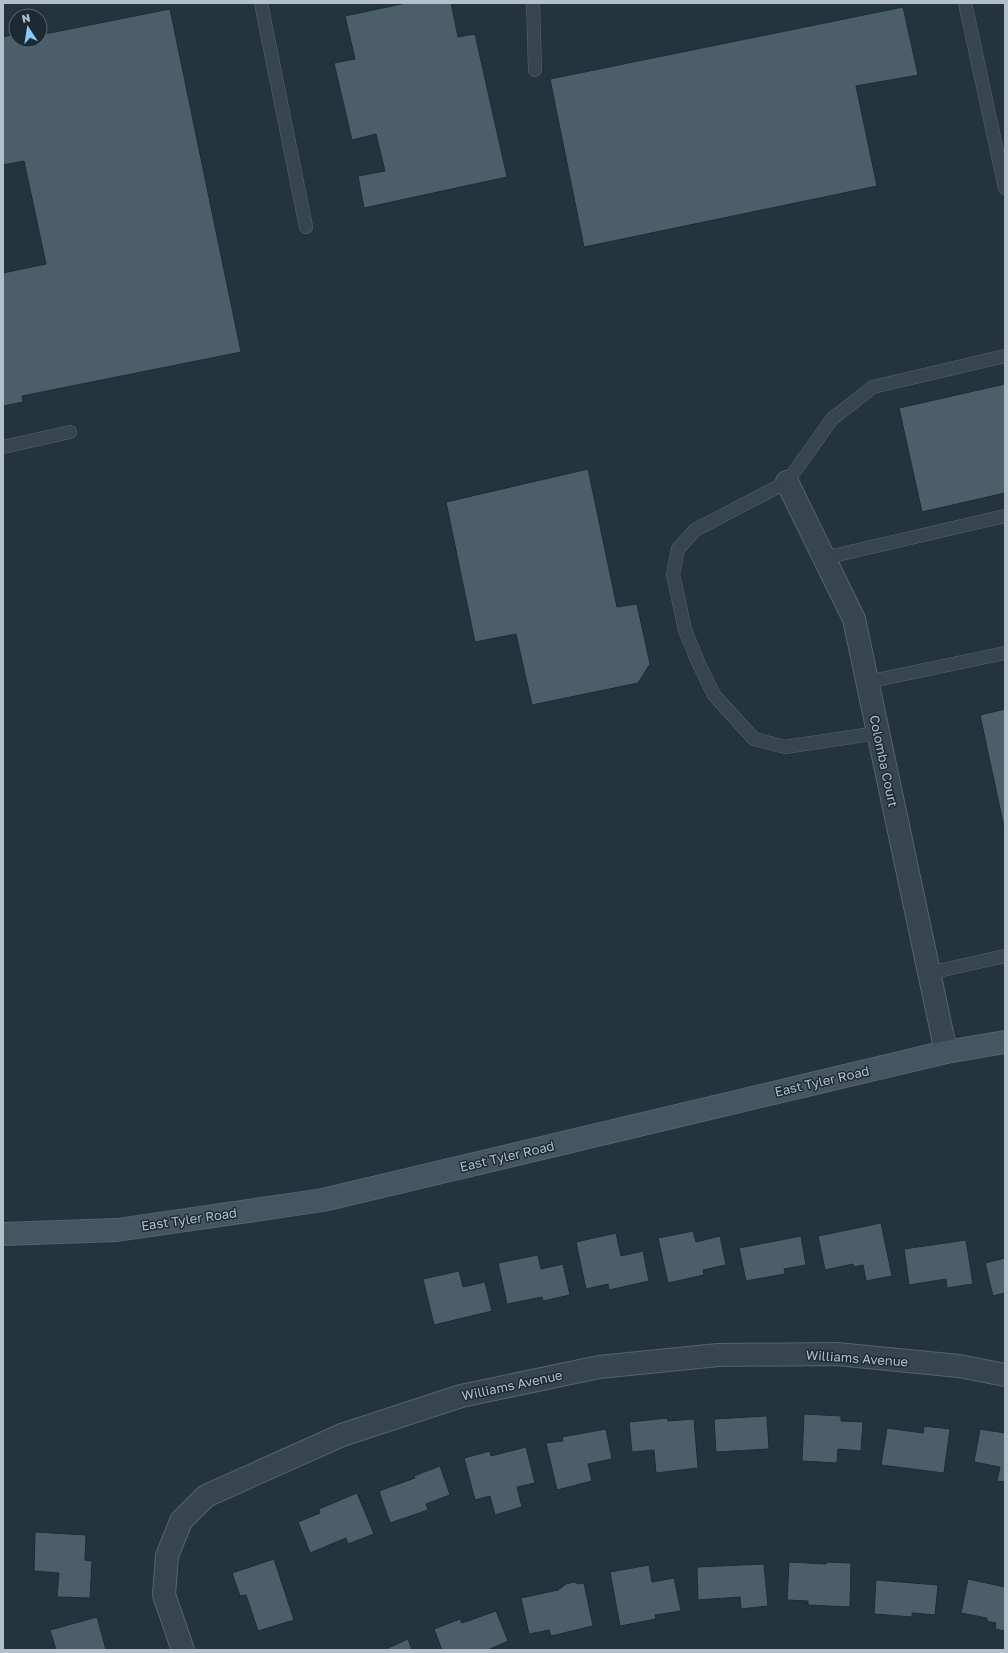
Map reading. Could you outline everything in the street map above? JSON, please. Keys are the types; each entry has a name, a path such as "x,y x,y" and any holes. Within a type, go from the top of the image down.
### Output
{"street":[{"name":"Colomba Court","path":"787,482 854,619 946,1052"},
{"name":"East Tyler Road","path":"3,1234 117,1230 323,1200 946,1052 1005,1042"},
{"name":"Williams Avenue","path":"183,1650 164,1595 167,1556 181,1521 206,1496 342,1435 461,1396 599,1367 718,1355 838,1354 959,1366 1005,1375"}],"lane":[{"path":"261,3 306,227"},
{"path":"533,3 535,70"},
{"path":"965,3 1005,188"},
{"path":"878,733 786,747 754,739 714,695 698,662 686,630 672,574 678,549 696,530 787,482 832,419 874,387 1005,356"},
{"path":"3,447 70,432"},
{"path":"824,558 1005,516"},
{"path":"867,682 1005,653"},
{"path":"929,973 1005,956"}],"building":[{"path":"406,3 451,3 458,37 475,34 507,177 364,208 358,176 385,171 376,134 352,140 334,63 355,59 345,16"},
{"path":"903,7 918,75 856,86 877,186 584,247 550,79"},
{"path":"170,9 241,352 22,396 23,402 3,406 3,273 46,264 24,161 3,165 3,37 8,36 8,48 48,48 48,33"},
{"path":"1005,384 1005,493 922,512 899,408"},
{"path":"588,469 617,607 637,604 650,664 638,683 532,705 516,634 475,642 446,502"},
{"path":"1005,709 1005,832 980,715"},
{"path":"881,1223 892,1276 866,1281 863,1265 854,1267 853,1264 825,1270 818,1236"},
{"path":"693,1231 696,1242 720,1236 726,1265 703,1270 704,1275 668,1283 658,1238"},
{"path":"616,1233 621,1256 643,1251 649,1281 609,1290 608,1284 586,1289 576,1242"},
{"path":"801,1236 806,1265 784,1269 785,1274 746,1281 739,1248"},
{"path":"966,1240 973,1284 947,1288 946,1279 909,1285 904,1249"},
{"path":"538,1255 541,1269 563,1264 570,1295 543,1301 542,1297 507,1304 498,1263"},
{"path":"1005,1258 1005,1293 993,1296 985,1263"},
{"path":"459,1271 463,1287 485,1282 492,1311 434,1325 423,1279"},
{"path":"804,1414 841,1416 841,1421 863,1422 861,1451 838,1449 837,1463 802,1461"},
{"path":"767,1416 769,1449 716,1452 714,1419"},
{"path":"667,1418 668,1421 694,1419 698,1468 656,1473 654,1450 632,1452 629,1422"},
{"path":"924,1426 950,1429 944,1473 881,1465 887,1428 923,1433"},
{"path":"606,1429 612,1459 588,1464 592,1481 557,1490 546,1443 563,1441 562,1437"},
{"path":"980,1429 1005,1433 1005,1482 997,1481 1000,1467 974,1462"},
{"path":"526,1447 535,1483 517,1487 522,1507 495,1515 490,1496 475,1500 464,1458 490,1451 491,1456"},
{"path":"440,1466 450,1495 426,1504 428,1510 390,1523 379,1491 415,1478 414,1476"},
{"path":"357,1493 374,1534 348,1544 346,1538 310,1553 298,1522 320,1513 319,1509"},
{"path":"35,1532 86,1535 85,1560 92,1561 90,1598 57,1597 59,1573 34,1571"},
{"path":"274,1559 294,1620 258,1631 246,1595 240,1596 232,1573"},
{"path":"789,1562 826,1564 827,1562 851,1563 850,1607 808,1605 808,1601 787,1600"},
{"path":"764,1564 768,1606 741,1609 740,1597 698,1600 697,1567"},
{"path":"649,1565 652,1582 674,1578 681,1611 655,1615 656,1619 620,1626 610,1572"},
{"path":"968,1579 1005,1587 1005,1631 995,1629 996,1623 987,1621 987,1618 961,1613"},
{"path":"876,1580 938,1585 935,1615 912,1613 912,1617 874,1614"},
{"path":"574,1582 578,1584 584,1583 593,1626 551,1636 549,1630 529,1634 521,1598 558,1590 566,1584"},
{"path":"496,1611 508,1641 488,1650 442,1650 434,1629 460,1619 462,1623"},
{"path":"97,1617 106,1650 56,1650 50,1630"},
{"path":"408,1639 412,1650 384,1650"}]}
